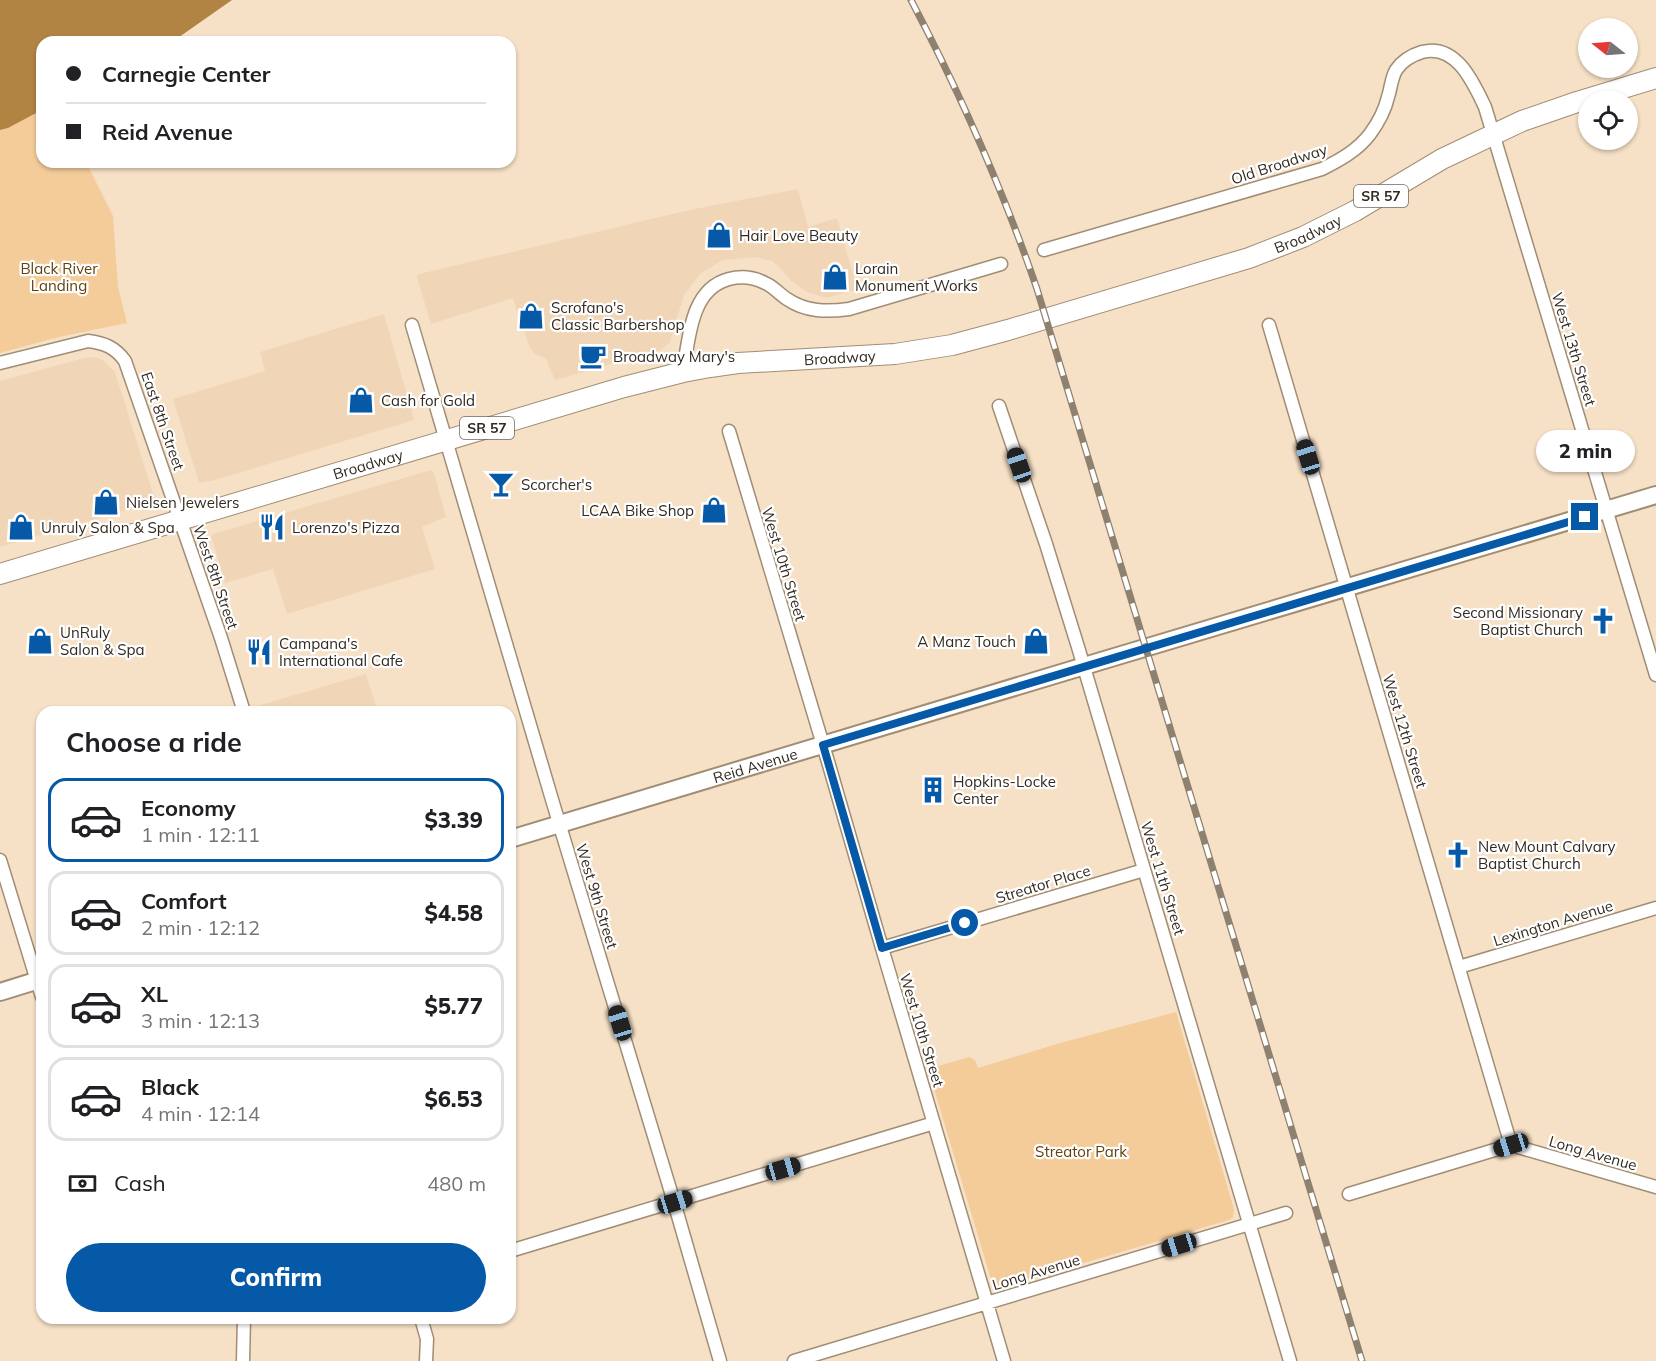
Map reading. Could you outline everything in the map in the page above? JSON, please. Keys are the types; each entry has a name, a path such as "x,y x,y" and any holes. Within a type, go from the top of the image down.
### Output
{"main road":[{"name":"Broadway","path":"0,574 624,387 683,372 738,363 895,354 952,345 1225,266 1303,237 1355,211 1442,159 1522,121 1656,78"}],"street":[{"name":"Old Broadway","path":"1044,250 1322,169 1353,151 1370,135 1385,107 1392,77 1397,69 1402,63 1426,51 1444,52 1463,68 1480,97 1494,134"},
{"name":"West 13th Street","path":"1494,134 1656,675"},
{"path":"683,372 698,305 704,295 725,280 750,277 766,283 797,305 809,310 828,312 849,309 1001,264"},
{"name":"West 9th Street","path":"412,325 560,825 675,1202 720,1361"},
{"name":"West 12th Street","path":"1269,325 1511,1145"},
{"name":"East 8th Street","path":"0,363 81,341 101,343 117,351 128,366 181,520"},
{"name":"West 11th Street","path":"999,406 1084,666 1290,1361"},
{"name":"West 10th Street","path":"729,431 1004,1361"},
{"name":"Reid Avenue","path":"516,837 1656,495"},
{"name":"West 8th Street","path":"181,520 242,706"},
{"path":"0,860 36,968"},
{"name":"Streator Place","path":"882,948 1144,870"},
{"name":"Lexington Avenue","path":"1459,967 1656,908"},
{"path":"0,992 36,981"},
{"path":"516,1249 934,1122"},
{"path":"1349,1194 1511,1145"},
{"name":"Long Avenue","path":"1511,1145 1656,1187"},
{"name":"Long Avenue","path":"794,1361 1286,1213"},
{"path":"243,1361 244,1324"},
{"path":"423,1324 427,1339 426,1361"}],"shaded area":[{"path":"0,0 232,0 181,36 36,36 36,113 0,130"},
{"path":"798,189 808,227 837,218 857,289 826,298 807,292 791,281 772,261 755,257 723,260 701,273 684,295 670,342 661,350 555,380 546,359 535,354 529,346 513,298 431,324 417,277 419,274 685,211"},
{"path":"384,314 414,420 199,483 173,399 265,371 260,352"},
{"path":"95,357 104,361 115,372 155,500 0,547 0,381"},
{"path":"431,470 434,473 446,517 422,527 435,569 287,614 273,569 225,583 211,536 213,534"},
{"path":"366,674 376,706 261,706"}],"green space":[{"name":"Black River Landing","path":"36,113 36,168 89,168 113,216 118,287 127,323 59,337 0,353 0,130"},
{"name":"Streator Park","path":"1176,1012 1234,1209 1233,1217 1020,1282 999,1288 993,1286 929,1072 935,1067 969,1057 975,1060 978,1068"}],"railway":[{"path":"911,0 980,142 1037,289 1362,1361"}],"place":[{"name":"Hair Love Beauty","path":"719,235"},
{"name":"Lorain Monument Works","path":"835,277"},
{"name":"Scrofano's Classic Barbershop","path":"531,316"},
{"name":"Broadway Mary's","path":"593,356"},
{"name":"Cash for Gold","path":"361,400"},
{"name":"Scorcher's","path":"501,484"},
{"name":"Nielsen Jewelers","path":"106,502"},
{"name":"LCAA Bike Shop","path":"714,510"},
{"name":"Unruly Salon & Spa","path":"21,527"},
{"name":"Lorenzo's Pizza","path":"272,527"},
{"name":"Second Missionary Baptist Church","path":"1603,621"},
{"name":"UnRuly Salon & Spa","path":"40,641"},
{"name":"A Manz Touch","path":"1036,641"},
{"name":"Campana's International Cafe","path":"259,652"},
{"name":"Hopkins-Locke Center","path":"933,790"},
{"name":"New Mount Calvary Baptist Church","path":"1458,855"}],"route":[{"path":"965,923 882,948 823,745 1585,517"}]}
